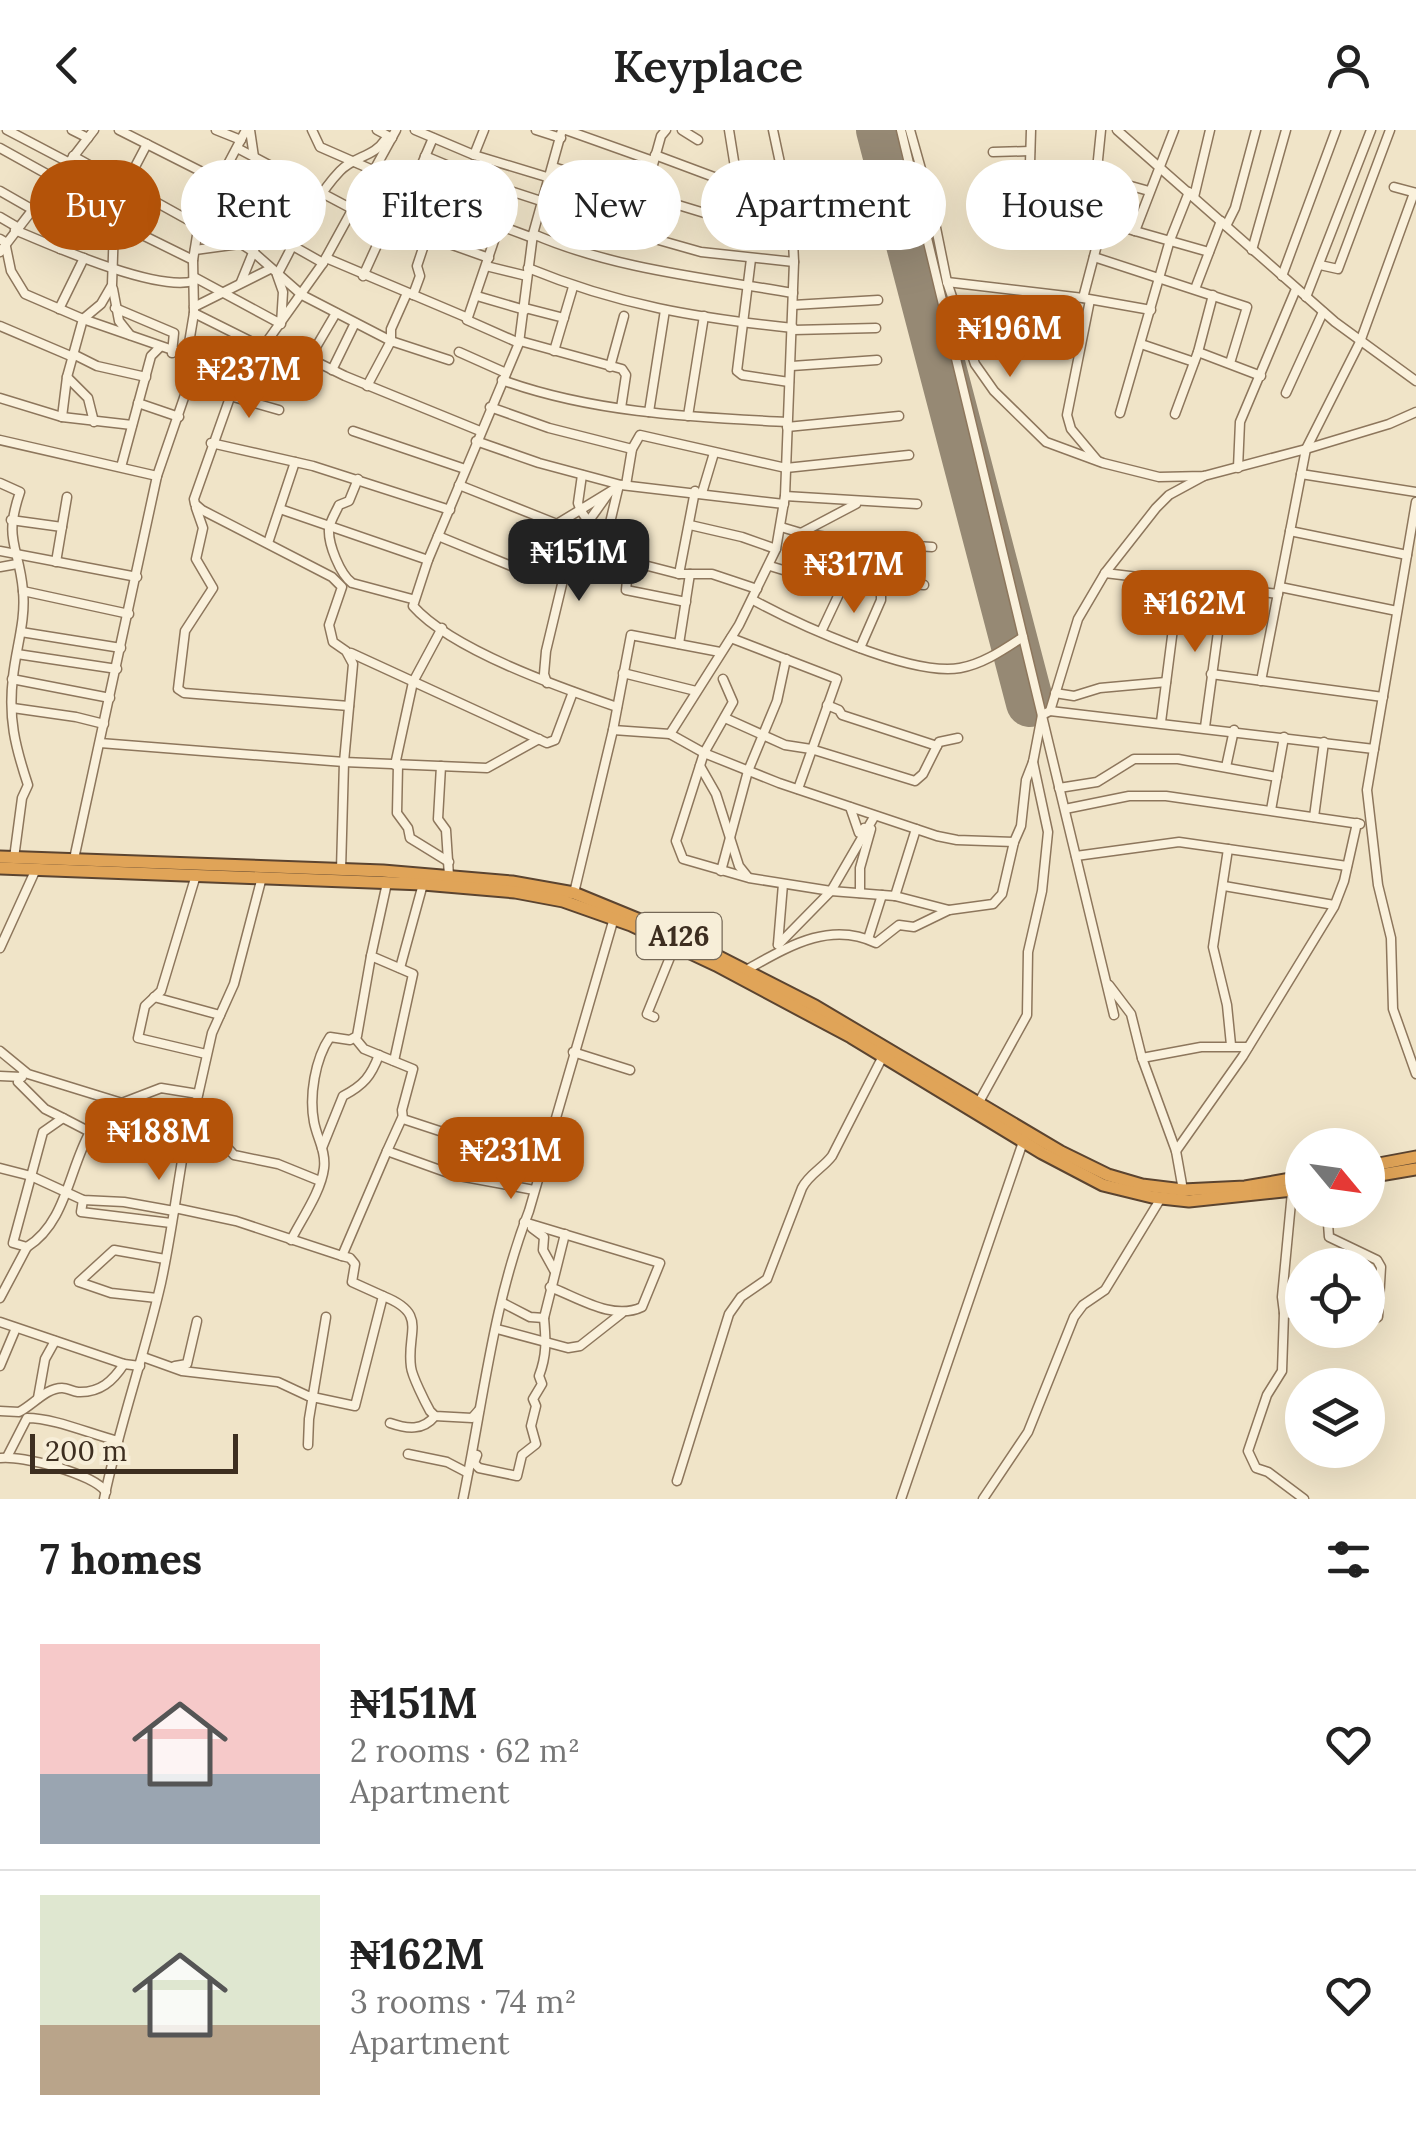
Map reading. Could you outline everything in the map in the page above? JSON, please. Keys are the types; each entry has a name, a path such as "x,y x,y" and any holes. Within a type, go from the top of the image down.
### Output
{"highway":[{"name":"A126","path":"0,857 341,875 387,883 549,897 614,918 676,945 884,1056 1103,1184 1161,1198 1207,1200 1285,1191"},
{"name":"A126","path":"0,868 262,878 449,869 574,892 630,914 848,1024 979,1102 1026,1137 1108,1175 1142,1185 1183,1190 1244,1187 1285,1180"},
{"path":"1385,1163 1416,1157"},
{"path":"1385,1174 1416,1168"}],"street":[{"path":"7,130 71,159 91,134 72,130"},
{"path":"119,130 181,164"},
{"path":"216,130 258,160"},
{"path":"230,160 248,130"},
{"path":"248,130 254,157"},
{"path":"312,130 320,148 350,160"},
{"path":"376,130 392,134"},
{"path":"415,130 474,155 538,174"},
{"path":"474,155 484,130"},
{"path":"536,130 563,133 654,158 738,186 729,130"},
{"path":"654,158 666,130"},
{"path":"685,130 698,140"},
{"path":"772,130 779,160"},
{"path":"901,130 1023,637 1046,713 1059,788 1114,1016"},
{"path":"910,130 947,282 975,364 994,391 1046,442 1158,477 1204,476 1306,449 1416,412"},
{"path":"1030,160 1031,130"},
{"path":"1098,160 1101,130"},
{"path":"1116,130 1323,312 1416,381"},
{"path":"1139,220 1174,130"},
{"path":"1120,412 1170,240 1192,194 1210,130"},
{"path":"1194,288 1223,223 1235,208 1256,130"},
{"path":"1252,250 1286,130"},
{"path":"1282,276 1336,130"},
{"path":"1306,297 1371,130"},
{"path":"1320,265 1338,269 1390,130"},
{"path":"556,160 563,133"},
{"path":"354,160 374,152 392,134"},
{"path":"380,160 392,134"},
{"path":"423,160 433,138"},
{"path":"139,160 147,144"},
{"path":"0,148 30,165"},
{"path":"993,152 1030,152"},
{"path":"425,156 538,200"},
{"path":"326,189 346,166"},
{"path":"1139,188 1149,191"},
{"path":"1261,681 1306,449 1360,342 1415,193 1394,188"},
{"path":"0,191 30,209 3,240 0,252"},
{"path":"538,214 519,342 412,600 416,611 442,628 547,683 616,707"},
{"path":"0,217 30,235"},
{"path":"346,223 302,295 230,396 211,443 196,486 195,504 203,528 196,560 213,588 185,631 178,689 184,693 350,706"},
{"path":"518,232 576,252 793,292"},
{"path":"1139,232 1209,252"},
{"path":"3,240 11,271 22,292 82,319 187,356"},
{"path":"161,241 194,255 215,250"},
{"path":"681,247 750,260 794,262"},
{"path":"60,250 164,283 194,279 281,324"},
{"path":"114,250 115,308 130,335"},
{"path":"74,860 158,476 188,386 195,250"},
{"path":"194,310 241,282 274,272 290,250"},
{"path":"302,250 519,342 622,369 626,374 622,408"},
{"path":"363,276 376,250"},
{"path":"367,386 391,340 390,329 420,276 417,266 422,250"},
{"path":"459,250 487,262 634,305 793,329 876,328"},
{"path":"468,318 491,250"},
{"path":"670,734 753,600 776,549 785,500 794,250"},
{"path":"1096,250 1066,415 1071,429 1097,460"},
{"path":"241,282 252,251 302,295 391,340 449,360"},
{"path":"1094,257 1247,306 1230,363"},
{"path":"58,309 84,258"},
{"path":"750,260 738,374 789,382"},
{"path":"274,272 284,292 281,324"},
{"path":"947,282 1152,310"},
{"path":"62,418 82,319 101,304 112,285"},
{"path":"554,351 573,287"},
{"path":"1238,468 1240,422 1296,289"},
{"path":"1175,414 1213,294"},
{"path":"478,296 564,318"},
{"path":"793,305 878,300"},
{"path":"115,308 174,332 172,352"},
{"path":"194,310 480,431"},
{"path":"649,412 666,310"},
{"path":"1335,322 1341,310"},
{"path":"1286,394 1323,312"},
{"path":"309,359 336,313"},
{"path":"610,367 624,316"},
{"path":"688,416 704,316"},
{"path":"332,370 355,323"},
{"path":"0,328 97,366 146,377"},
{"path":"1142,344 1230,363 1260,376"},
{"path":"121,466 151,356 160,346"},
{"path":"460,352 548,396 649,412 787,425 899,416"},
{"path":"792,366 877,360"},
{"path":"252,364 288,382"},
{"path":"68,377 88,398 94,422"},
{"path":"230,396 279,410"},
{"path":"0,398 62,418 132,426"},
{"path":"138,403 179,417"},
{"path":"490,406 548,428 632,449"},
{"path":"352,431 466,469"},
{"path":"604,548 632,449 640,434 786,468 909,456"},
{"path":"0,440 158,476"},
{"path":"476,441 622,486 785,500 917,504"},
{"path":"211,443 358,479 450,510"},
{"path":"679,574 698,492 714,453"},
{"path":"268,544 295,462"},
{"path":"1302,474 1416,492"},
{"path":"582,475 578,503 587,523 612,557 679,574 712,574 757,590"},
{"path":"777,949 814,936 876,943 899,925 914,927 949,910 993,904 1002,894 1025,810 1026,780 1078,619 1105,573 1156,508 1204,476"},
{"path":"358,479 349,501 340,505 329,526 330,540 348,581 412,600"},
{"path":"0,483 20,492 10,520 23,591 12,708 13,741 28,784 22,798 14,858"},
{"path":"460,484 553,524 622,486"},
{"path":"547,683 546,651 569,556 608,494"},
{"path":"56,562 67,496"},
{"path":"801,534 860,502"},
{"path":"1416,502 1367,790 1378,885 1391,938 1392,1009 1412,1050 1416,1074"},
{"path":"195,504 340,582 329,636 346,651 547,743 555,740 573,692"},
{"path":"280,509 428,560"},
{"path":"10,520 62,527"},
{"path":"690,526 776,549"},
{"path":"781,528 866,543 932,546"},
{"path":"0,529 10,531"},
{"path":"1290,531 1407,555"},
{"path":"438,536 538,578"},
{"path":"517,569 533,564 544,543"},
{"path":"0,551 16,559 56,562 136,578"},
{"path":"0,567 16,559"},
{"path":"629,561 626,590 686,602"},
{"path":"770,566 806,576 924,585"},
{"path":"1105,573 1224,588 1279,590 1398,611"},
{"path":"678,644 690,574"},
{"path":"822,632 846,579"},
{"path":"860,648 882,593 876,582"},
{"path":"1161,722 1178,582"},
{"path":"1204,727 1224,588"},
{"path":"23,591 129,614"},
{"path":"753,600 842,643 934,668 955,669 993,656 1023,637"},
{"path":"442,628 413,682 397,765 397,813 410,838 449,869"},
{"path":"21,632 121,648"},
{"path":"574,892 631,635 721,652"},
{"path":"731,638 837,679 798,789"},
{"path":"341,875 344,762 354,664 346,651"},
{"path":"17,654 117,669"},
{"path":"722,871 748,771 777,701 786,659"},
{"path":"622,674 696,691"},
{"path":"1212,674 1383,697"},
{"path":"12,680 110,698"},
{"path":"723,680 733,702 704,753 676,847 683,859 750,878 830,891 895,896 949,910"},
{"path":"1055,693 1074,696 1100,688 1166,682"},
{"path":"827,705 842,715 937,746"},
{"path":"12,708 104,724"},
{"path":"1046,713 1234,730 1374,749"},
{"path":"725,718 785,745 812,748 915,781 923,774 937,746 943,740 958,738"},
{"path":"613,730 670,734 748,771 874,816 956,840 1014,842"},
{"path":"1226,767 1234,730"},
{"path":"1272,810 1284,736"},
{"path":"100,744 487,768 539,739"},
{"path":"1314,817 1324,742"},
{"path":"1059,788 1097,782 1134,759 1178,759 1277,777"},
{"path":"979,1102 1027,1016 1027,962 1042,892 1048,832 1033,762"},
{"path":"441,766 438,819 446,830 449,869"},
{"path":"700,766 716,794 742,872 750,878"},
{"path":"1064,809 1144,796 1183,797 1370,826"},
{"path":"850,806 859,833 874,816"},
{"path":"746,970 777,949 830,891 874,816"},
{"path":"860,893 860,868 874,816"},
{"path":"1176,1152 1248,1047 1334,905 1357,824"},
{"path":"895,896 916,828"},
{"path":"1076,856 1179,842 1348,866"},
{"path":"1228,849 1213,946 1232,1045"},
{"path":"0,948 36,868"},
{"path":"197,874 180,935 160,990 145,1006 138,1038 206,1054"},
{"path":"105,1496 114,1448 157,1298 184,1147 206,1054 234,984 262,878"},
{"path":"355,1038 387,883"},
{"path":"400,968 423,884"},
{"path":"777,949 783,884"},
{"path":"1224,886 1334,905"},
{"path":"868,940 882,895"},
{"path":"463,1499 482,1382 512,1256 614,918"},
{"path":"654,1018 647,1014 676,945"},
{"path":"371,956 413,974 394,1060"},
{"path":"1106,980 1131,1014 1142,1058 1176,1152 1183,1190"},
{"path":"154,997 220,1016"},
{"path":"291,1240 320,1181 324,1162 314,1120 313,1095 324,1046 330,1037 355,1038 364,1049 413,1069 402,1118 342,1256"},
{"path":"1142,1058 1232,1045 1248,1047"},
{"path":"0,1051 23,1074"},
{"path":"573,1052 630,1070"},
{"path":"322,1148 343,1096 362,1086 379,1055"},
{"path":"677,1481 729,1314 741,1297 767,1279 802,1188 832,1156 884,1056"},
{"path":"0,1076 23,1074 122,1103 161,1088 198,1094"},
{"path":"23,1074 18,1082 45,1109 90,1132 106,1136 118,1129 184,1147"},
{"path":"193,1110 234,1156 278,1164 320,1181"},
{"path":"13,1242 42,1132 63,1118"},
{"path":"402,1118 466,1140 545,1150"},
{"path":"0,1298 27,1247 56,1219 76,1156 90,1132"},
{"path":"901,1499 1026,1137"},
{"path":"387,1151 454,1175 534,1190"},
{"path":"0,1168 31,1176 83,1200 124,1202 236,1221 342,1256 355,1264 352,1282 406,1309 415,1322 410,1369 435,1416"},
{"path":"983,1499 1028,1432 1074,1317 1083,1305 1106,1290 1161,1198"},
{"path":"83,1200 82,1212 171,1223"},
{"path":"497,1329 568,1348 580,1346 622,1313 642,1306 660,1262 524,1222"},
{"path":"524,1222 544,1237 543,1250 554,1270"},
{"path":"1291,1228 1282,1287 1282,1370 1267,1395 1248,1451 1256,1468 1268,1472 1304,1499"},
{"path":"1328,1228 1329,1237 1352,1248"},
{"path":"474,1447 474,1463 479,1468 517,1476 522,1455 536,1444 531,1420 536,1406 533,1399 542,1384 538,1376 548,1353 544,1318 565,1234"},
{"path":"0,1236 27,1247"},
{"path":"157,1298 111,1293 79,1282 114,1250 165,1259"},
{"path":"550,1287 622,1313"},
{"path":"0,1322 124,1364 141,1362 278,1382 355,1406 383,1296"},
{"path":"503,1303 530,1317 544,1318"},
{"path":"308,1444 326,1318"},
{"path":"171,1368 187,1364 197,1321"},
{"path":"0,1366 16,1328"},
{"path":"38,1399 45,1359 55,1340"},
{"path":"0,1411 20,1412 60,1388 92,1390 112,1382 124,1364"},
{"path":"435,1416 472,1418 479,1410"},
{"path":"390,1423 414,1428 428,1424 435,1416"},
{"path":"3,1458 26,1418 61,1422 71,1429 118,1441"},
{"path":"408,1454 447,1462 468,1473"},
{"path":"3,1458 22,1456 95,1481 105,1496"}],"runway":[{"path":"880,130 1030,703"}]}
